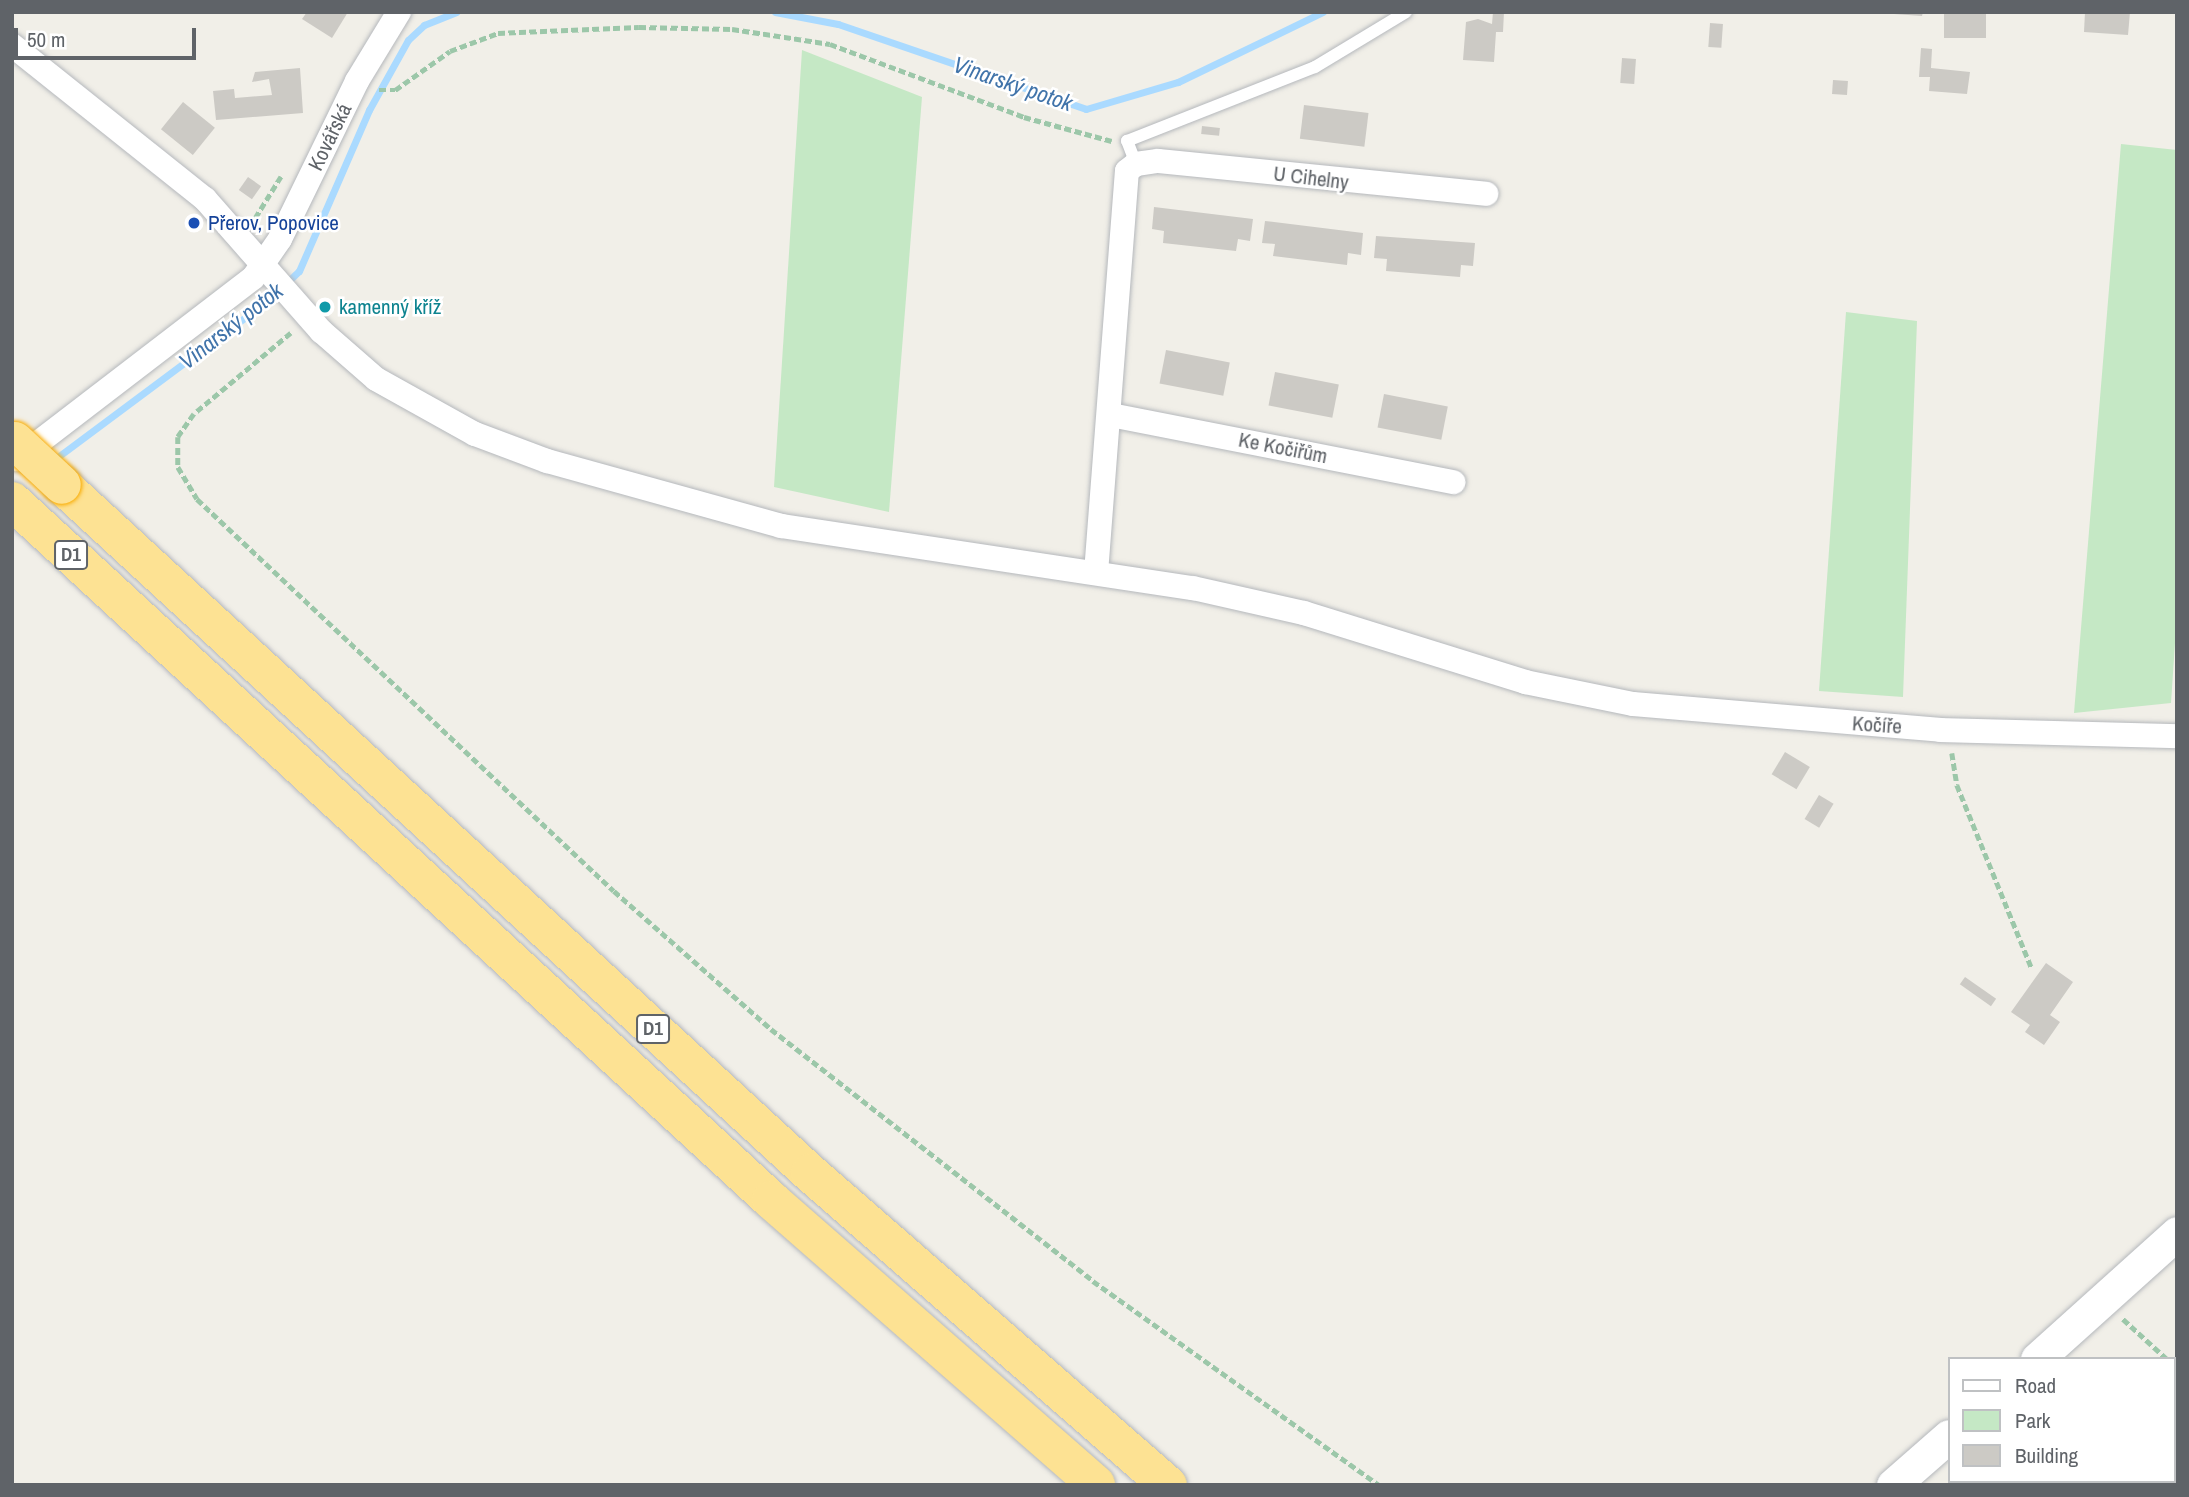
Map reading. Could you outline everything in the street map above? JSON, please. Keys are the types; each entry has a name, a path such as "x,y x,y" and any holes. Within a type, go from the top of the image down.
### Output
{"highway":[{"name":"D1","path":"13,448 62,485 810,1173 1168,1485"},
{"name":"D1","path":"18,507 771,1200 1096,1485"}],"main road":[{"path":"2039,1357 2177,1233"},
{"path":"1893,1485 1948,1437"}],"street":[{"name":"Kovářská","path":"13,448 202,321 270,271 357,81 399,12"},
{"name":"Kočíře","path":"12,45 182,180 355,363 397,393 475,434 547,461 781,526 1096,573 1304,613 1578,695 1633,704 1954,731 2177,736"},
{"name":"U Cihelny","path":"1136,164 1158,161 1486,194"},
{"path":"1096,573 1111,415 1123,183 1136,164"},
{"name":"Ke Kočiřům","path":"1111,415 1454,482"}],"lane":[{"path":"1136,164 1127,141 1315,67 1406,12"}],"path":[{"path":"386,93 471,40 498,33 639,27 732,29 830,44 1024,117 1100,139 1127,141"},
{"path":"304,312 194,414 178,437 178,467 197,499 614,891 771,1029 1093,1281 1379,1485"},
{"path":"1954,731 1952,752 1957,785 2032,969"},
{"path":"2104,1300 2165,1357"}],"green space":[{"path":"802,50 922,97 889,512 774,487"},
{"path":"2121,144 2177,150 2177,613 2171,703 2074,713"},
{"path":"1846,312 1917,321 1903,697 1819,691"}],"building":[{"path":"307,12 348,12 332,38 302,19"},
{"path":"1493,12 1504,12 1503,32 1496,32 1494,62 1463,60 1466,22 1478,19 1492,24"},
{"path":"1894,12 1923,12 1922,16"},
{"path":"1944,12 1986,12 1986,38 1944,38"},
{"path":"2085,12 2130,12 2128,35 2084,32"},
{"path":"1710,23 1723,24 1721,48 1708,47"},
{"path":"1921,48 1932,49 1931,68 1970,72 1967,94 1929,91 1930,77 1919,77"},
{"path":"1622,58 1636,59 1634,84 1620,83"},
{"path":"300,68 303,113 216,120 213,91 234,89 235,98 272,95 269,79 252,82 255,72"},
{"path":"1833,80 1848,81 1847,95 1832,94"},
{"path":"183,102 215,128 193,155 161,129"},
{"path":"1304,105 1369,113 1364,147 1300,139"},
{"path":"1202,126 1220,128 1219,136 1201,134"},
{"path":"248,177 261,186 252,199 239,190"},
{"path":"1154,207 1253,219 1250,241 1238,239 1236,251 1163,243 1164,231 1152,229"},
{"path":"1265,221 1363,233 1361,255 1348,253 1347,265 1273,256 1275,244 1262,243"},
{"path":"1376,236 1475,243 1473,266 1461,265 1460,277 1386,271 1387,259 1374,258"},
{"path":"1166,350 1230,362 1223,396 1160,383"},
{"path":"1275,372 1339,384 1332,418 1269,405"},
{"path":"1384,394 1448,406 1441,440 1378,427"},
{"path":"1785,752 1810,767 1796,789 1772,774"},
{"path":"1819,795 1834,804 1819,828 1805,819"},
{"path":"2046,963 2073,982 2050,1015 2060,1022 2044,1045 2025,1032 2030,1025 2011,1012"},
{"path":"1965,977 1996,999 1991,1006 1960,984"}],"waterway":[{"name":"Vinarský potok","path":"51,462 272,297 299,271 369,110 408,40 424,25 457,12"},
{"name":"Vinarský potok","path":"775,12 838,24 1086,109 1178,82 1323,12"}],"place":[{"name":"Přerov, Popovice","path":"194,223"},
{"name":"kamenný kříž","path":"325,307"}]}
